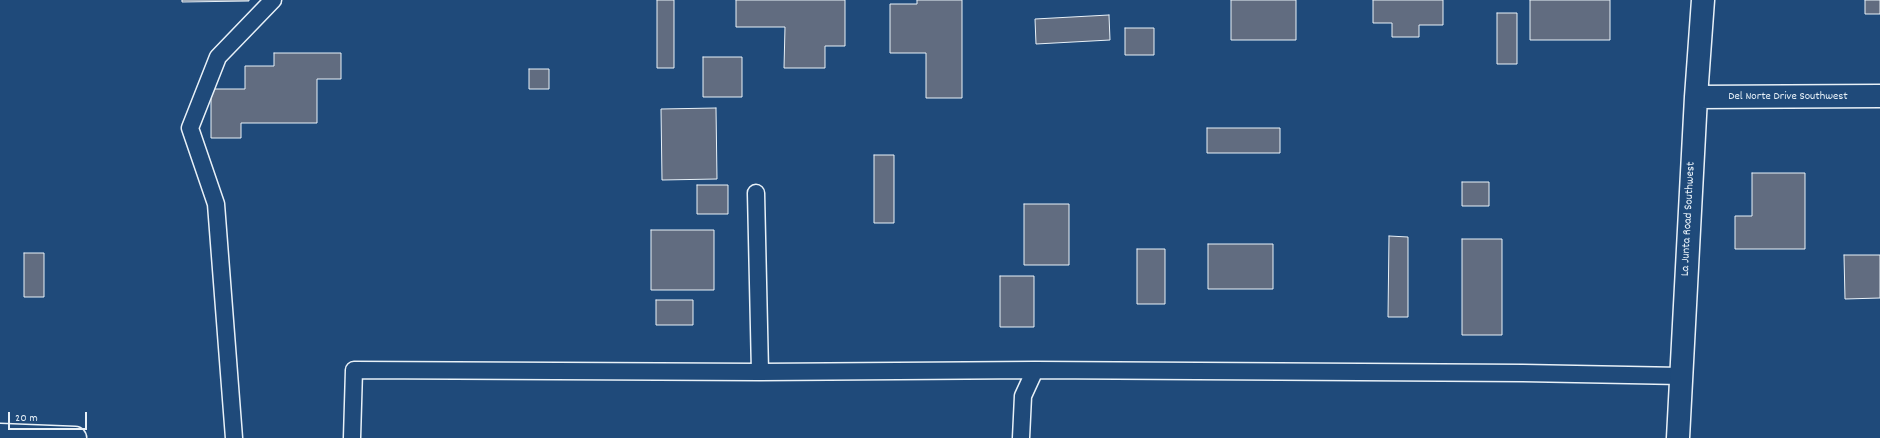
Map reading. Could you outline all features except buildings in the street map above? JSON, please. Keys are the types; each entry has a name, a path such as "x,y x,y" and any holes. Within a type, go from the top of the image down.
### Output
{"street":[{"name":"La Junta Road Southwest","path":"1678,438 1696,97 1703,0"},
{"name":"Del Norte Drive Southwest","path":"1696,97 1880,96"},
{"path":"0,435 75,438"}],"lane":[{"path":"234,438 216,204 190,128 218,57 273,0"},
{"path":"756,193 760,372"},
{"path":"352,438 354,370 760,372 1035,370 1523,373 1681,376"},
{"path":"1021,438 1024,396 1035,370"}]}
